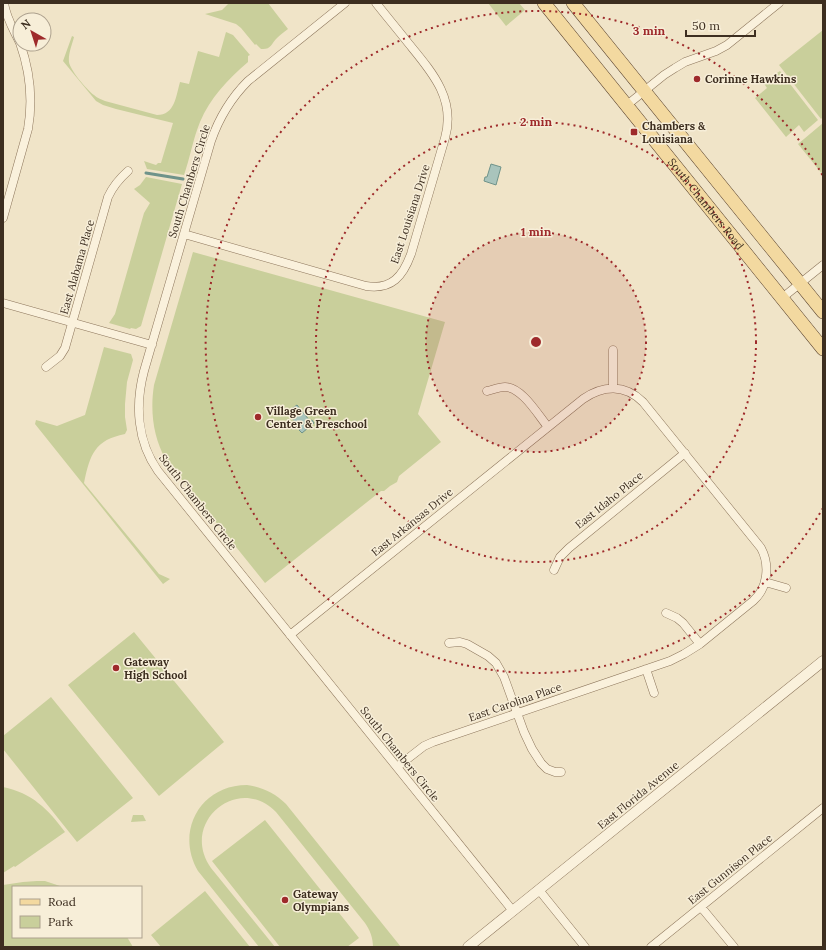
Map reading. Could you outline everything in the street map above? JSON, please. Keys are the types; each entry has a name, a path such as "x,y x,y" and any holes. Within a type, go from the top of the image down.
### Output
{"main road":[{"name":"South Chambers Road","path":"544,3 823,349"},
{"name":"South Chambers Road","path":"573,3 823,312"}],"street":[{"path":"3,218 30,119 29,82 25,59 17,36 6,13 4,3"},
{"name":"South Chambers Circle","path":"345,3 252,79 239,91 220,118 213,133 141,383 139,404 140,425 151,460 161,475 513,911"},
{"name":"East Louisiana Drive","path":"184,234 366,286 384,286 395,281 402,273 411,254 446,134 447,113 444,96 435,76 376,3"},
{"path":"627,105 664,75 678,66 727,45 779,3"},
{"name":"East Alabama Place","path":"46,367 64,350 110,193 116,182 128,170"},
{"path":"782,298 823,265"},
{"path":"3,303 152,345"},
{"path":"614,350 613,388 628,391 641,399 649,408 761,548 766,563 765,582 786,588"},
{"path":"487,391 504,387 515,390 525,398 548,427"},
{"name":"East Arkansas Drive","path":"290,635 591,394 601,390 613,388"},
{"name":"East Idaho Place","path":"554,570 560,557 569,548 685,453"},
{"name":"East Carolina Place","path":"397,767 427,744 678,657 700,644 756,599 765,582"},
{"path":"666,613 680,620 700,644"},
{"path":"449,643 465,643 482,652 498,665 503,674 528,742 543,766 549,770 561,772"},
{"name":"East Florida Avenue","path":"468,947 823,661"},
{"path":"646,669 654,693"},
{"name":"East Gunnison Place","path":"651,947 823,808"},
{"path":"539,890 586,947"},
{"path":"701,907 734,947"}],"green space":[{"path":"229,3 268,3 288,29 277,38 269,48 261,49 256,44 255,45 236,24 205,14 222,10"},
{"path":"488,3 519,3 525,10 506,26"},
{"path":"823,30 823,117 821,119 779,65"},
{"path":"226,32 233,35 250,55 248,56 248,62 220,89 204,113 195,135 184,175 147,169 144,161 156,165 161,163 173,123 103,105 96,101 63,61 72,36 74,37 69,56 70,66 79,80 96,97 105,101 157,115 163,114 168,112 174,104 180,82 189,84 198,51 219,57"},
{"path":"780,71 818,120 804,132 799,125 786,137 755,98 767,88 763,82"},
{"path":"823,123 823,175 798,144"},
{"path":"146,177 182,184 141,326 136,329 130,329 109,323 115,314 144,213 150,203 134,189 140,185"},
{"path":"193,252 445,322 418,414 441,442 399,476 397,482 384,491 381,491 265,583 166,460 155,433 152,404 154,385"},
{"path":"104,347 131,354 133,360 127,382 125,404 127,430 125,434 100,444 92,456 84,483 159,574 170,579 163,584 35,424 36,420 57,426 85,415"},
{"path":"134,632 224,742 159,796 68,685"},
{"path":"51,697 133,798 77,842 3,749 3,736"},
{"path":"247,785 268,791 286,804 401,947 373,947 371,934 365,923 276,812 261,801 245,798 230,801 217,808 207,820 202,835 203,851 211,868 275,947 259,947 198,871 192,856 189,841 191,827 196,813 205,802 216,793 230,787"},
{"path":"3,787 23,793 38,803 46,809 65,832 15,867 14,866 3,873"},
{"path":"133,815 143,815 146,821 131,822"},
{"name":"Gateway Olympians","path":"265,820 359,938 347,947 280,947 212,861"},
{"path":"45,881 60,886 12,886 12,938 128,938 133,947 3,947 3,885"},
{"path":"205,891 250,947 161,947 151,935"}],"water":[{"path":"491,164 501,167 496,185 484,181 485,177 487,177"},
{"path":"297,405 310,421 312,420 314,423 302,433 299,430 301,429 287,412"}],"waterway":[{"path":"146,173 183,179"}],"place":[{"name":"Corinne Hawkins","path":"697,79"},
{"name":"Chambers & Louisiana","path":"634,132"},
{"name":"Village Green Center & Preschool","path":"258,417"},
{"name":"Gateway High School","path":"116,668"},
{"name":"Gateway Olympians","path":"285,900"}]}
